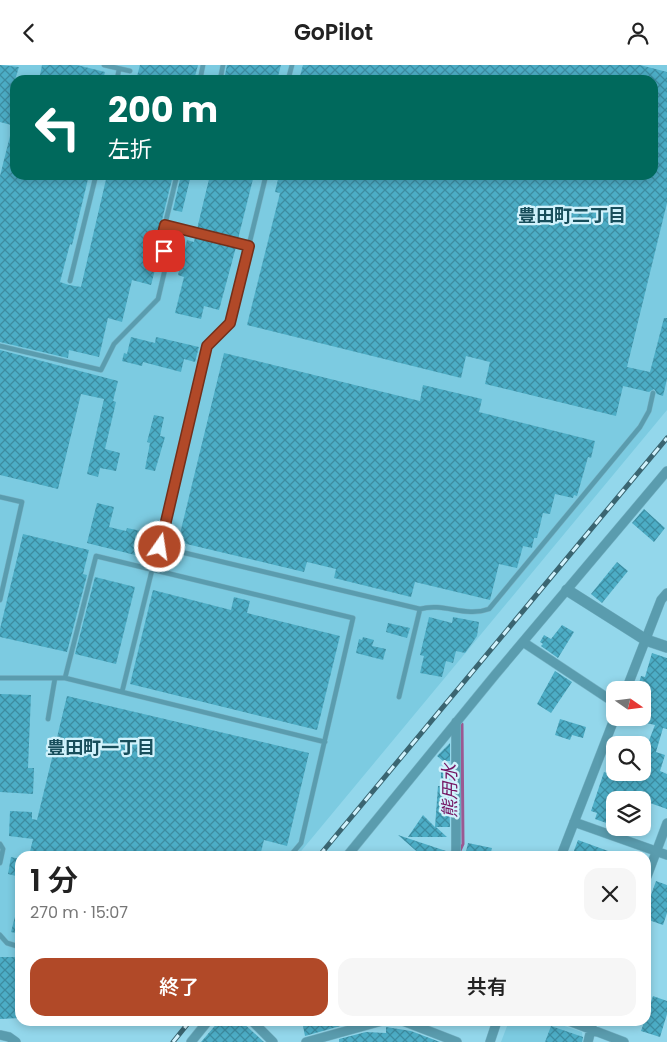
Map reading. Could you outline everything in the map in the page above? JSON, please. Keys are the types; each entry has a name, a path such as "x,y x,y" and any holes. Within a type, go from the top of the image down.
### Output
{"street":[{"path":"351,851 456,722 667,471"},
{"path":"567,590 646,641 667,647"},
{"path":"630,681 661,600 667,593"},
{"path":"523,642 606,697"},
{"path":"456,722 456,851"},
{"path":"563,851 611,726"},
{"path":"574,822 667,855"},
{"path":"651,866 667,823"},
{"path":"191,1042 204,1026"},
{"path":"257,1026 273,1042"},
{"path":"306,1042 364,1026"},
{"path":"416,1026 457,1042"},
{"path":"490,1042 495,1026"},
{"path":"588,1042 592,1026"},
{"path":"594,1026 624,1042"},
{"path":"0,1035 9,1037 16,1042"}],"lane":[{"path":"104,65 130,71"},
{"path":"118,75 120,69"},
{"path":"70,281 95,180"},
{"path":"0,346 101,370 114,344 158,299 166,265 162,237 176,180"},
{"path":"265,180 230,323 207,346 160,547 420,609 430,606 477,613 489,609 640,427 649,411 653,393"},
{"path":"165,225 249,246"},
{"path":"0,497 22,502 0,600"},
{"path":"64,678 96,556 353,618 301,843 294,851"},
{"path":"122,692 152,569"},
{"path":"399,697 420,609"},
{"path":"0,678 64,678 325,742"},
{"path":"48,719 54,678"},
{"path":"0,844 3,849 0,863"},
{"path":"0,935 7,943 15,945"}],"shaded area":[{"path":"0,65 667,65 667,410 301,851 15,851 15,968 0,968"},
{"path":"507,1026 565,1026 582,1032 583,1042 501,1042"}],"building":[{"path":"0,65 19,67 17,75 10,75 10,125 0,122"},
{"path":"42,65 77,65 105,72 104,75 40,75"},
{"path":"140,65 198,65 195,75 137,75"},
{"path":"227,65 281,65 278,75 225,75"},
{"path":"303,65 640,65 667,72 667,203 627,367 650,372 664,318 667,318 667,379 663,396 657,394 654,389 649,392 623,386 616,416 485,384 490,362 466,356 461,378 247,325 280,193 275,192 278,180 658,180 658,75 300,75"},
{"path":"10,136 10,180 88,180 72,245 70,244 60,282 81,287 106,180 172,180 151,265 156,266 151,285 132,280 122,322 108,318 99,357 69,350 68,358 0,342 0,176"},
{"path":"180,180 190,180 182,212 173,210"},
{"path":"209,180 253,180 238,239 197,229"},
{"path":"195,237 236,247 219,310 204,306 201,319 175,313 184,277 178,275 187,240 194,242"},
{"path":"131,337 155,343 156,337 199,347 195,362 184,359 181,372 143,362 142,366 122,361 124,353 127,354"},
{"path":"0,350 118,381 113,401 116,402 105,449 120,453 116,471 100,468 98,477 87,474 104,399 81,394 58,489 0,475"},
{"path":"224,353 420,401 423,385 482,399 479,412 595,441 591,458 588,457 577,496 574,495 573,498 555,494 550,514 543,513 537,538 534,538 532,548 523,546 517,568 499,564 490,600 415,582 411,597 334,578 336,569 307,562 304,572 178,542"},
{"path":"154,415 164,417 160,436 165,437 155,471 145,469 150,443 147,442"},
{"path":"97,503 114,507 109,527 126,531 127,528 141,531 135,555 87,543"},
{"path":"644,509 665,528 654,542 632,523"},
{"path":"23,534 89,550 83,574 87,575 67,652 0,637 0,629"},
{"path":"617,562 628,571 602,603 591,594"},
{"path":"95,577 135,587 116,664 75,654"},
{"path":"153,590 231,610 234,597 250,601 247,613 340,636 317,730 130,684"},
{"path":"429,617 452,623 453,617 479,622 477,636 465,653 456,651 453,663 446,661 442,677 420,673 424,656 420,655"},
{"path":"388,623 410,628 407,638 386,632"},
{"path":"562,625 574,632 558,658 541,646 543,644 540,642 544,635 551,639"},
{"path":"363,637 374,640 372,646 386,649 383,660 356,653 359,639 362,640"},
{"path":"652,653 667,658 667,729 663,728 656,752 665,755 660,771 667,774 667,809 651,803 651,791 606,791 606,823 595,819 597,813 591,811 604,772 606,773 606,781 651,781 651,736 655,725 651,724 651,681 640,681 641,676 645,677"},
{"path":"555,671 572,682 551,713 537,704"},
{"path":"0,694 31,695 28,768 34,768 33,794 0,792"},
{"path":"67,696 309,753 287,846 264,840 261,851 30,851 33,839 9,836 10,811 32,812 32,819 37,820"},
{"path":"560,719 586,727 583,738 572,735 570,740 555,735"},
{"path":"450,743 450,761 443,761 437,756"},
{"path":"441,767 448,767 450,827 436,827 447,837 408,837 423,815 435,827 438,786 441,786"},
{"path":"398,835 446,851 416,851"},
{"path":"578,840 608,851 574,851"},
{"path":"468,843 492,848 491,851 466,851"},
{"path":"11,857 15,858 15,876 8,874"},
{"path":"656,881 667,885 667,913 663,925 651,921 651,895"},
{"path":"15,917 15,933 11,932"},
{"path":"0,957 15,957 15,1018 0,1019"},
{"path":"653,996 667,1001 667,1014 660,1037 641,1031 643,1026 651,1026 651,1002"},
{"path":"215,1026 246,1026 264,1042 201,1042"},
{"path":"303,1026 340,1026 305,1036"},
{"path":"551,1026 583,1037 582,1042 545,1042"},
{"path":"386,1027 411,1031 440,1042 339,1042 339,1039 366,1032 386,1033"}],"waterway":[{"name":"熊用水","path":"460,851 463,844 462,724"}],"railway":[{"path":"323,851 667,438"},
{"path":"173,1042 186,1026"}],"district":[{"name":"豊田町二丁目","path":"572,215"},
{"name":"豊田町一丁目","path":"101,747"}],"route":[{"path":"160,547 207,346 230,323 249,246 165,225 162,237 164,251"}]}
